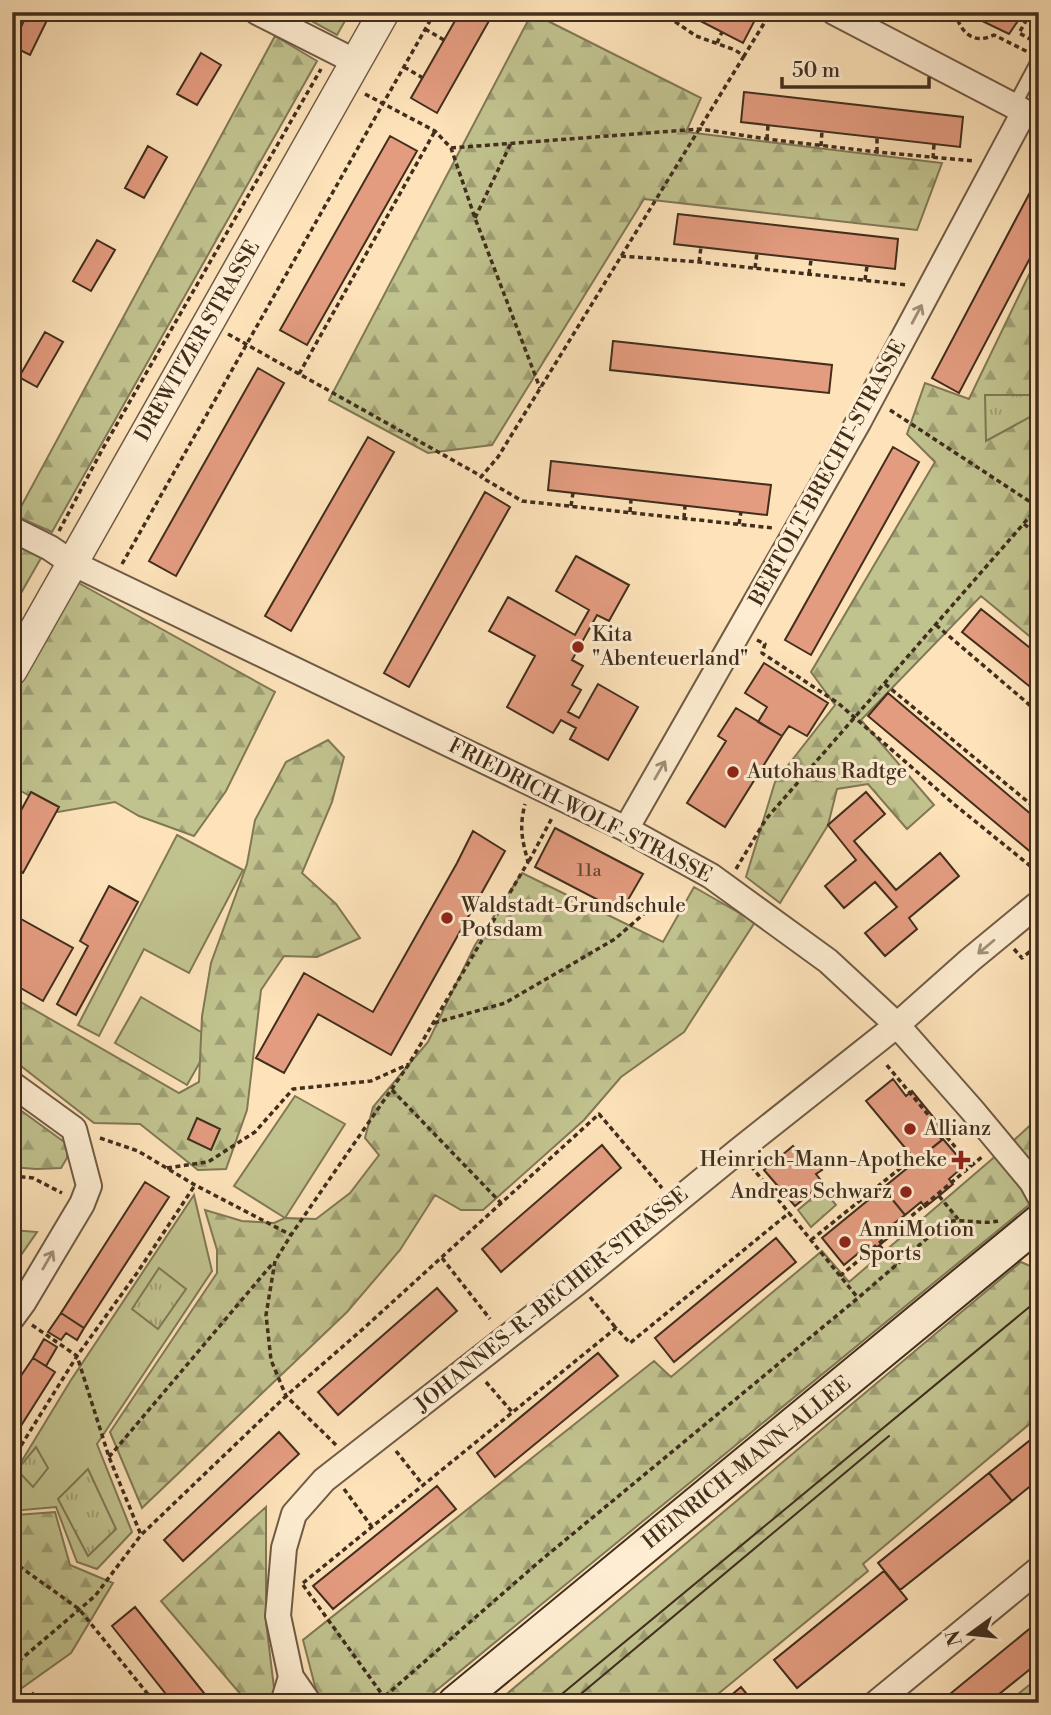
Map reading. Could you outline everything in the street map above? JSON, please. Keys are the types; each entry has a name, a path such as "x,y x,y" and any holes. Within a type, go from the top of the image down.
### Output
{"main road":[{"name":"HEINRICH-MANN-ALLEE","path":"455,1703 1039,1222"}],"street":[{"path":"257,12 344,65"},
{"name":"DREWITZER STRASSE","path":"12,670 61,556 208,323 344,65 384,12"},
{"path":"834,12 1026,113"},
{"name":"BERTOLT-BRECHT-STRASSE","path":"625,829 872,398 997,162 1026,113"},
{"name":"FRIEDRICH-WOLF-STRASSE","path":"12,529 112,582 625,829 711,876 828,961 897,1025 972,1110 1032,1182 1039,1195"},
{"name":"JOHANNES-R.-BECHER-STRASSE","path":"309,1703 291,1677 278,1616 284,1548 294,1514 324,1480 578,1282 897,1025 1039,903"},
{"path":"12,1084 74,1129 89,1186 82,1204 23,1303 18,1319"},
{"path":"876,1703 1039,1569"},
{"name":"JOHANNES-R.-BECHER-STRASSE","path":"283,1703 291,1677"}],"lane":[{"path":"1026,113 1039,58"}],"path":[{"path":"112,582 435,12"},
{"path":"661,12 695,36 735,50 744,56"},
{"path":"675,21 679,12"},
{"path":"481,477 498,457 771,12"},
{"path":"955,12 959,24 971,37 984,40 994,35 1039,58"},
{"path":"1031,12 1019,33 1039,44"},
{"path":"425,29 444,40"},
{"path":"717,43 722,32"},
{"path":"61,556 102,450 344,65 384,103 435,131 451,148 540,388"},
{"path":"404,67 423,78"},
{"path":"767,139 768,125"},
{"path":"451,148 700,128 821,146 997,162"},
{"path":"299,374 435,131"},
{"path":"821,146 822,131"},
{"path":"877,138 877,152"},
{"path":"475,218 511,143"},
{"path":"933,158 934,144"},
{"path":"699,262 701,247"},
{"path":"755,268 757,253"},
{"path":"621,256 931,287"},
{"path":"809,274 811,260"},
{"path":"865,280 867,266"},
{"path":"208,323 522,501 796,531"},
{"path":"726,887 766,819 1038,506 872,398"},
{"path":"571,506 573,493"},
{"path":"630,512 631,499"},
{"path":"684,518 685,506"},
{"path":"740,524 741,512"},
{"path":"1024,523 1039,536"},
{"path":"936,625 1039,713"},
{"path":"740,630 765,644 762,653 838,703 955,805 1039,873"},
{"path":"885,684 1039,811"},
{"path":"528,862 520,823 525,805 536,786"},
{"path":"109,1457 275,1261 409,1064 528,862 562,798"},
{"path":"432,1024 505,1003 615,939 655,904"},
{"path":"881,1058 941,1134 971,1166"},
{"path":"167,1168 208,1162 255,1132 293,1088 371,1081 409,1064"},
{"path":"392,1090 501,1203"},
{"path":"12,1667 95,1597 141,1535 286,1396 599,1114 666,1192"},
{"path":"941,1134 960,1119"},
{"path":"74,1129 138,1151 195,1185 291,1235"},
{"path":"738,1151 858,1298"},
{"path":"840,1276 986,1154"},
{"path":"811,1240 913,1158"},
{"path":"12,1176 33,1178 82,1204"},
{"path":"12,1460 77,1356 137,1273 195,1185"},
{"path":"773,1194 779,1188"},
{"path":"939,1196 960,1221"},
{"path":"578,1282 630,1343 789,1213"},
{"path":"380,1703 384,1696 540,1561 946,1222 999,1221"},
{"path":"878,1245 896,1266"},
{"path":"442,1258 489,1319"},
{"path":"275,1261 267,1314 271,1360 286,1396 337,1446"},
{"path":"18,1319 77,1356 109,1457 141,1535"},
{"path":"384,1696 302,1584 616,1328"},
{"path":"472,1365 512,1412"},
{"path":"383,1434 423,1485"},
{"path":"333,1473 372,1527"},
{"path":"12,1561 79,1609 155,1703"}],"green space":[{"path":"295,12 350,12 337,35"},
{"path":"532,13 701,98 686,132 942,163 917,230 644,199 492,445 428,453 329,400"},
{"path":"275,36 317,61 52,532 16,516"},
{"path":"1039,254 1039,518 1035,525 1039,529 1039,644 981,596 861,720 934,805 907,829 868,784 837,789 828,825 780,903 746,877 775,782 835,705 811,672 935,462 907,434 925,383 969,399"},
{"path":"985,395 1039,395 1039,412 986,441"},
{"path":"12,539 45,551 12,609"},
{"path":"75,581 275,692 226,791 194,836 139,816 115,802 58,812 12,786 12,699"},
{"path":"328,740 344,757 332,802 302,873 336,904 360,938 317,957 284,956 261,990 247,1110 226,1169 198,1170 140,1124 94,1123 12,1059 12,997 179,1093 199,1082 202,1016 211,963 247,864 255,820 286,762"},
{"path":"177,835 243,870 189,973 144,949 99,1036 78,1025"},
{"path":"522,873 663,942 694,887 755,922 684,1032 621,1077 584,1120 483,1210 461,1210 435,1195 400,1250 347,1312 142,1508 110,1432 217,1273 217,1250 205,1210 242,1221 274,1223 285,1218 316,1219 350,1193 379,1155 365,1138 373,1107 428,1042 475,945"},
{"path":"141,997 213,1039 187,1085 115,1043"},
{"path":"295,1096 345,1124 285,1218 234,1186"},
{"path":"12,1104 67,1144 67,1158 61,1168 12,1167"},
{"path":"1039,1117 1039,1172 1012,1142"},
{"path":"998,1154 1035,1200 421,1703 328,1703 317,1694 303,1640 654,1361 671,1377 822,1251 849,1282"},
{"path":"823,1189 836,1205 811,1227 798,1210"},
{"path":"194,1195 212,1271 97,1444 132,1532 97,1569 77,1562 56,1507 12,1511 12,1477 71,1380"},
{"path":"12,1230 37,1232 12,1268"},
{"path":"1021,1262 1039,1270 1039,1416 863,1564 868,1571 707,1703 496,1703"},
{"path":"159,1268 186,1289 158,1329 132,1309"},
{"path":"36,1447 48,1468 33,1487 17,1470"},
{"path":"88,1469 116,1529 88,1556 58,1499"},
{"path":"266,1507 266,1622 274,1688 271,1703 248,1703 161,1601"},
{"path":"55,1512 70,1565 113,1583 71,1653 12,1695 12,1520 16,1515"},
{"path":"1039,1677 1039,1703 1007,1703"}],"building":[{"path":"28,12 51,12 30,55 12,46"},
{"path":"460,12 494,12 437,113 411,98"},
{"path":"683,12 749,12 757,16 743,43"},
{"path":"975,12 1024,12 1009,34 978,19"},
{"path":"201,53 221,65 197,105 177,94"},
{"path":"744,92 963,117 960,147 741,122"},
{"path":"390,136 417,151 307,345 280,330"},
{"path":"148,146 167,157 144,198 125,188"},
{"path":"1037,179 1039,241 959,393 932,378"},
{"path":"678,214 898,239 895,269 674,244"},
{"path":"97,240 115,250 91,291 73,281"},
{"path":"45,332 63,342 37,387 19,377"},
{"path":"613,341 832,365 829,393 610,370"},
{"path":"258,368 284,383 176,576 149,561"},
{"path":"368,437 394,452 291,631 265,616"},
{"path":"893,447 919,462 811,655 785,640"},
{"path":"551,461 771,485 767,515 548,490"},
{"path":"485,492 510,507 409,687 384,673"},
{"path":"576,556 629,585 609,621 597,615 572,660 583,666 572,685 581,690 568,712 579,718 598,684 638,707 608,760 570,739 576,728 561,720 553,733 507,707 535,656 489,631 508,597 575,635 589,610 556,591"},
{"path":"981,609 1039,655 1039,694 962,632"},
{"path":"764,663 828,703 807,736 789,726 782,736 758,722 767,707 745,693"},
{"path":"888,693 1039,821 1039,859 868,716"},
{"name":"Autohaus Radtge","path":"736,708 782,736 725,827 687,803 726,741 718,736"},
{"path":"31,792 59,807 23,873 12,867 12,827"},
{"path":"866,792 885,814 854,841 896,890 940,853 959,876 909,918 917,929 885,956 865,933 897,907 875,882 844,908 825,886 856,860 828,825"},
{"path":"555,828 643,874 621,912 535,867"},
{"name":"Waldstadt-Grundschule Potsdam","path":"473,831 505,851 391,1055 318,1014 284,1073 256,1058 304,973 373,1012"},
{"path":"109,886 138,902 76,1015 57,1004 88,946 80,941"},
{"path":"12,914 73,948 43,1001 12,983"},
{"path":"893,1079 906,1096 912,1091 935,1119 929,1124 942,1140 916,1161 866,1101"},
{"path":"197,1118 220,1129 211,1150 188,1139"},
{"path":"943,1139 965,1165 949,1179 953,1184 939,1196 925,1207 921,1202 905,1215 883,1188"},
{"path":"602,1145 621,1168 501,1272 482,1249"},
{"path":"793,1146 800,1155 806,1150 822,1170 816,1174 823,1183 795,1206 764,1170"},
{"path":"145,1182 169,1197 84,1328 61,1313"},
{"path":"12,1187 20,1187 19,1216 12,1216"},
{"path":"883,1188 905,1215 888,1228 893,1234 865,1257 861,1251 844,1265 822,1238"},
{"path":"776,1238 796,1262 674,1362 655,1338"},
{"path":"437,1288 457,1311 338,1415 318,1392"},
{"path":"61,1313 84,1328 77,1340 66,1333 61,1340 48,1332"},
{"path":"44,1339 57,1347 46,1366 33,1358"},
{"path":"598,1353 618,1376 495,1477 477,1453"},
{"path":"33,1358 55,1372 12,1440 12,1389"},
{"path":"279,1432 299,1454 183,1561 164,1540"},
{"path":"1039,1433 1039,1479 1012,1501 989,1473"},
{"path":"989,1473 1012,1501 900,1590 878,1563"},
{"path":"437,1486 456,1509 333,1609 313,1586"},
{"path":"884,1571 907,1599 797,1688 774,1660"},
{"path":"135,1607 212,1703 173,1703 112,1626"},
{"path":"1039,1621 1039,1662 988,1703 939,1703"},
{"path":"741,1687 754,1703 722,1703"},
{"path":"33,1693 41,1703 21,1703"}],"tram line":[{"path":"551,1703 1039,1299"},
{"path":"570,1703 889,1436"}],"place":[{"name":"Kita \"Abenteuerland\"","path":"578,647"},
{"name":"Autohaus Radtge","path":"733,772"},
{"name":"Waldstadt-Grundschule Potsdam","path":"447,918"},
{"name":"Allianz","path":"910,1129"},
{"name":"Heinrich-Mann-Apotheke","path":"961,1160"},
{"name":"Andreas Schwarz","path":"906,1192"},
{"name":"AnniMotion Sports","path":"845,1242"}]}
